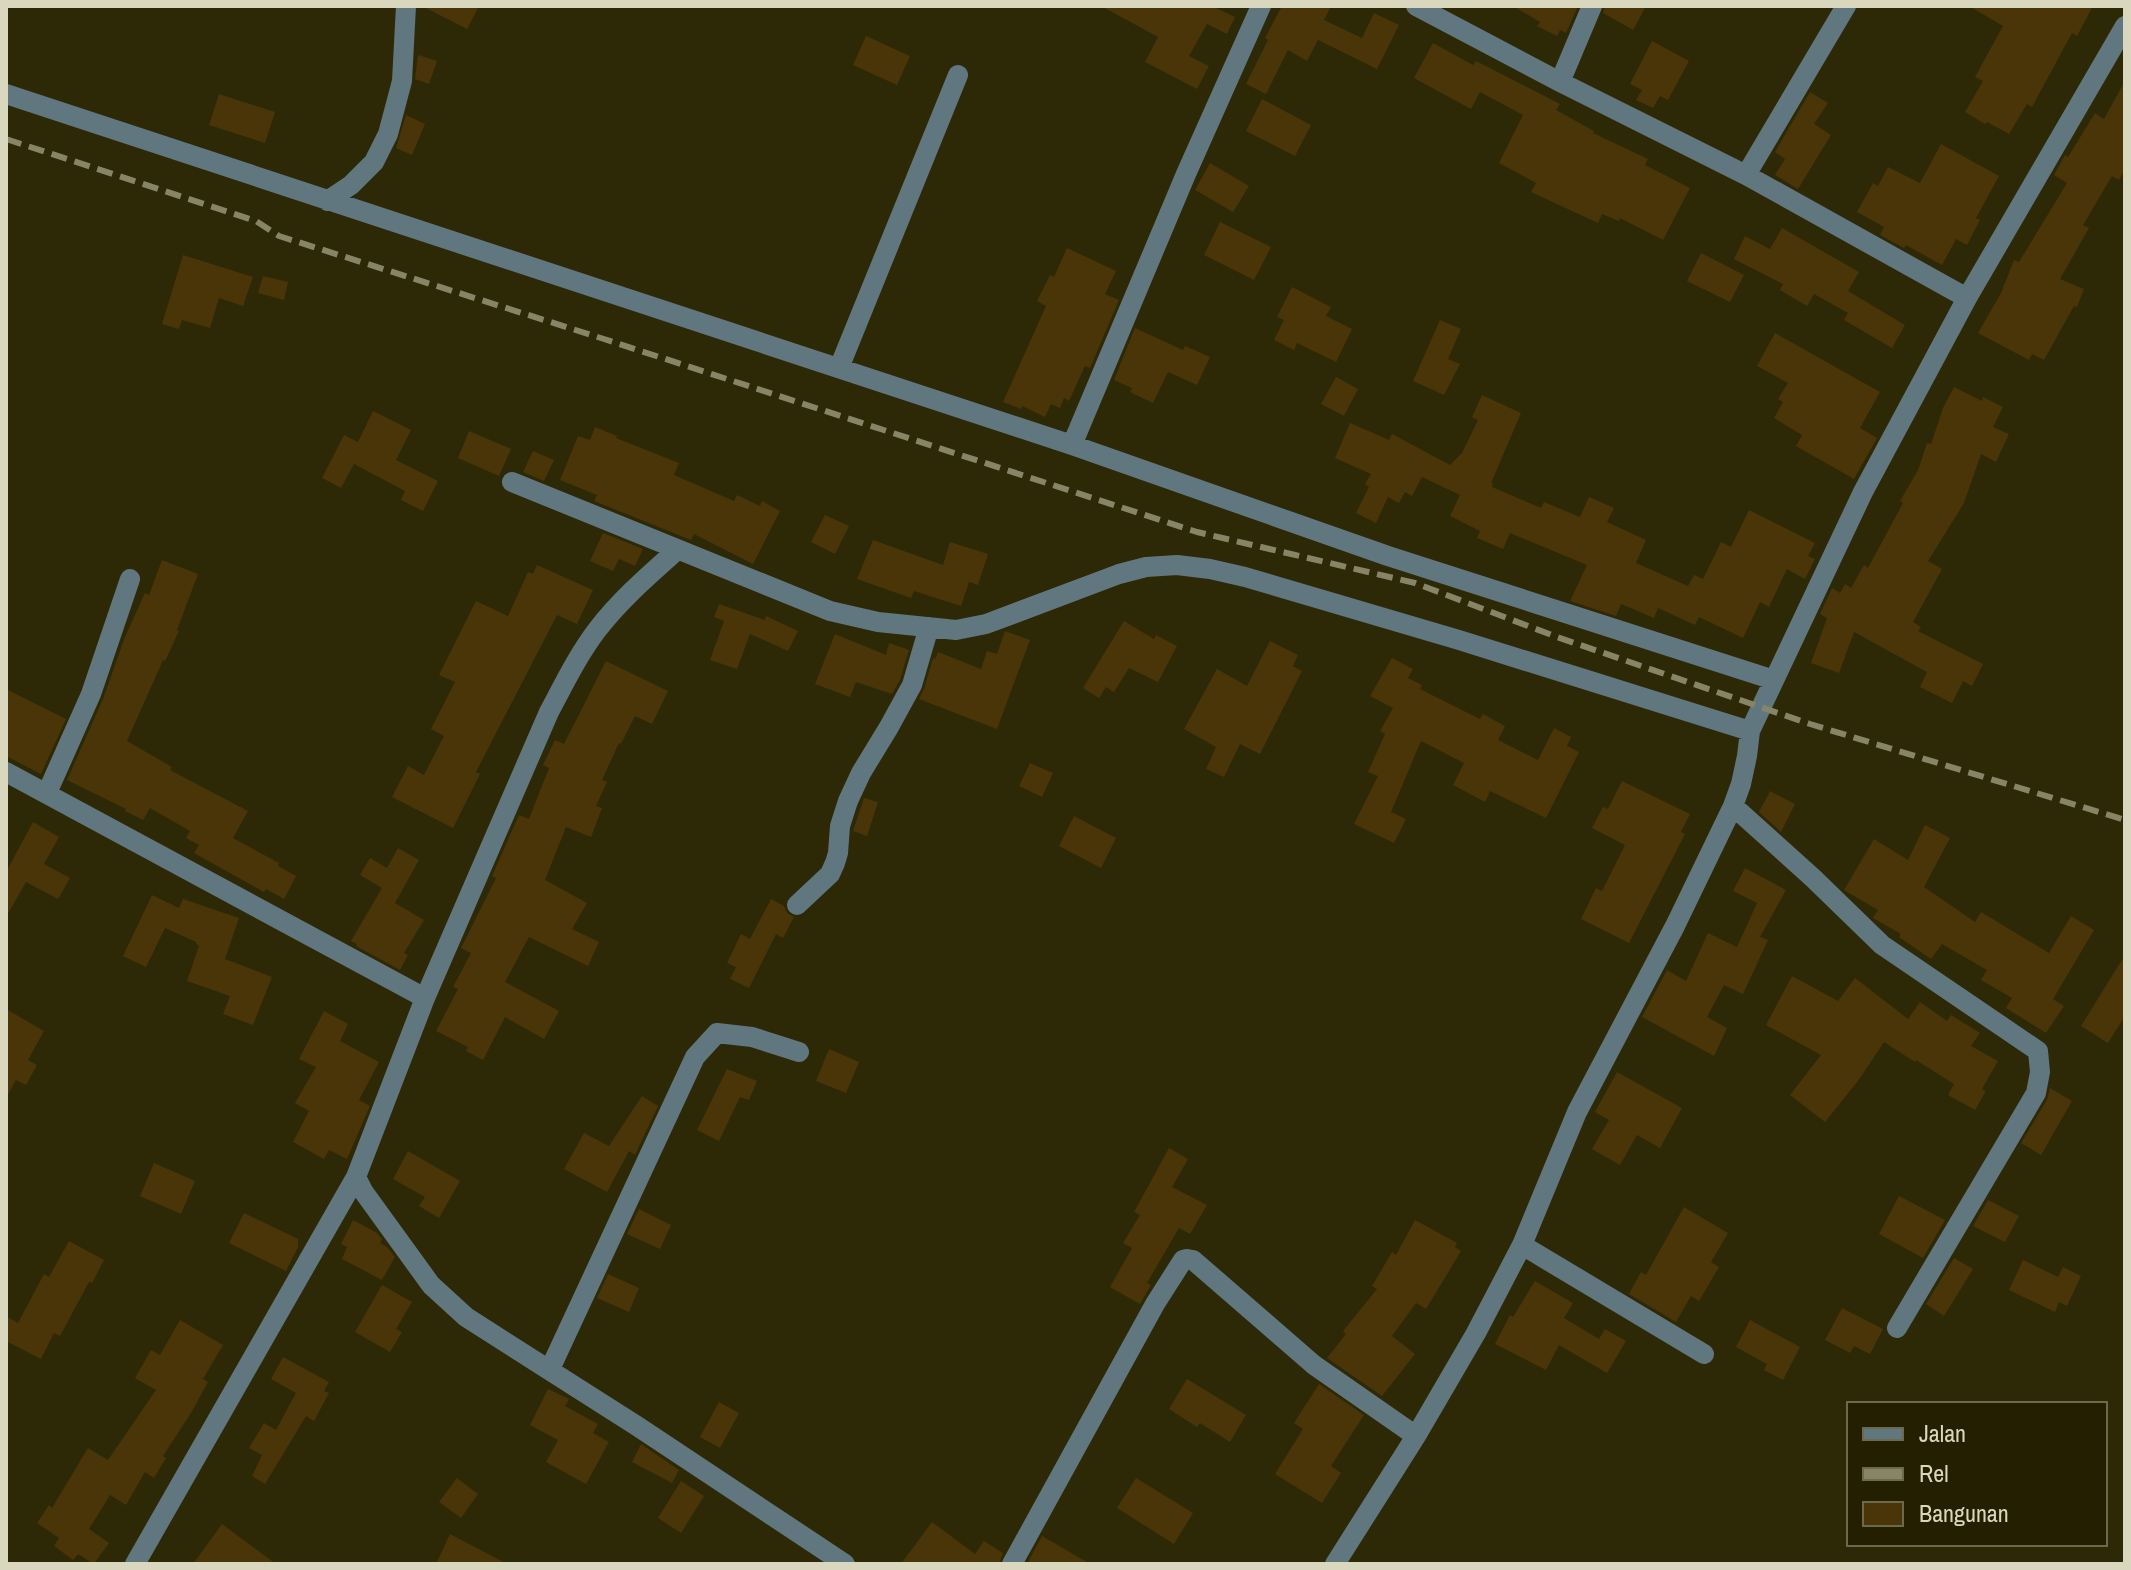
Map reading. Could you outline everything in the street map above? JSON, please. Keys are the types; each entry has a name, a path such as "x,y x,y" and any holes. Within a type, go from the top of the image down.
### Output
{"street":[{"path":"327,201 351,185 374,162 388,134 402,81 406,6"},
{"path":"1072,445 1186,174 1261,6"},
{"path":"1416,6 1746,175 1967,298"},
{"path":"1560,82 1592,6"},
{"path":"1746,175 1846,6"},
{"path":"1335,1564 1416,1436 1476,1333 1522,1245 1577,1112 1675,926 1733,806 1744,770 1750,731 1863,492 1967,298 2125,26"},
{"path":"839,368 958,75"},
{"path":"6,94 1072,445 1388,556 1774,680"},
{"path":"512,482 830,611 878,622 956,630 986,624 1119,574 1146,567 1177,565 1210,569 1443,636 1750,731"},
{"path":"139,1562 356,1177 425,998 549,712 597,630 621,602 677,550"},
{"path":"47,793 91,694 130,579"},
{"path":"797,905 830,874 838,853 840,826 848,801 912,685 929,627"},
{"path":"6,772 425,998"},
{"path":"1733,806 1882,945 2038,1051 2040,1072 2036,1093 1897,1328"},
{"path":"550,1369 695,1057 717,1033 752,1037 799,1052"},
{"path":"356,1177 431,1285 466,1317 845,1564"},
{"path":"1522,1245 1704,1354"},
{"path":"1012,1564 1155,1304 1183,1260 1193,1260 1314,1365 1416,1436"}],"building":[{"path":"422,6 479,6 467,29"},
{"path":"1101,6 1217,6 1235,17 1227,34 1207,24 1189,56 1209,66 1197,89 1145,62 1158,37"},
{"path":"1282,6 1331,6 1324,20 1362,38 1374,13 1399,25 1377,69 1318,40 1307,61 1288,50 1266,94 1246,84"},
{"path":"1513,6 1578,6 1566,33 1560,30 1557,36 1537,26 1540,22"},
{"path":"1605,6 1646,6 1633,30 1603,13"},
{"path":"1969,6 2093,6 2077,36 2072,33 2032,107 2027,104 2009,134 1965,112 1983,81 1975,77 2003,26"},
{"path":"866,36 910,56 897,85 853,65"},
{"path":"1652,41 1689,61 1668,100 1660,96 1653,108 1636,100 1642,90 1630,84"},
{"path":"1433,43 1473,65 1476,61 1560,104 1556,110 1593,133 1648,159 1645,165 1690,188 1663,240 1620,218 1619,221 1602,214 1598,223 1531,192 1536,183 1499,163 1523,115 1480,92 1471,109 1414,78"},
{"path":"418,55 437,61 429,84 415,79"},
{"path":"2125,81 2125,169 2119,180 2112,176 2083,225 2089,228 2060,279 2084,289 2077,307 2074,306 2044,360 2032,354 2029,360 1978,333 2001,293 2014,260 2019,262 2067,183 2054,175 2065,155 2068,157 2095,113 2104,119"},
{"path":"1810,92 1828,103 1814,124 1831,135 1798,189 1775,175 1785,159 1775,152"},
{"path":"219,94 275,112 265,143 209,125"},
{"path":"1262,99 1311,125 1295,156 1246,131"},
{"path":"406,115 425,124 412,155 396,148"},
{"path":"1941,144 1999,176 1976,218 1980,220 1967,245 1956,239 1942,265 1880,235 1884,227 1857,212 1873,183 1878,186 1888,167 1920,183"},
{"path":"1210,163 1249,186 1233,212 1195,190"},
{"path":"1220,222 1271,247 1254,280 1204,255"},
{"path":"1782,228 1859,272 1848,291 1905,325 1892,348 1844,320 1848,313 1814,294 1807,306 1780,290 1783,284 1734,259 1745,236 1770,249"},
{"path":"1067,248 1116,271 1105,294 1119,300 1090,368 1085,366 1069,401 1064,398 1060,408 1051,404 1045,417 1022,406 1021,409 1003,402 1046,306 1037,301 1050,275 1054,277"},
{"path":"1701,253 1744,275 1730,302 1687,281"},
{"path":"183,255 253,277 243,306 219,298 210,328 182,320 179,329 162,324"},
{"path":"263,276 288,282 284,300 258,293"},
{"path":"1292,287 1331,307 1326,316 1352,329 1336,362 1297,343 1294,350 1274,340 1284,320 1277,317"},
{"path":"1440,320 1461,329 1448,359 1460,364 1444,395 1413,381"},
{"path":"1135,328 1183,350 1185,346 1210,357 1197,385 1168,372 1153,403 1114,380"},
{"path":"1775,333 1880,392 1860,428 1877,438 1854,479 1796,446 1802,435 1774,418 1783,402 1778,399 1788,383 1757,366"},
{"path":"1336,377 1358,389 1344,416 1321,404"},
{"path":"1954,387 2003,407 1993,427 2009,434 1996,462 1981,454 1964,503 1928,561 1942,569 1913,622 1921,627 1918,631 1983,664 1972,686 1963,681 1952,703 1920,687 1927,672 1854,632 1839,673 1811,663 1827,618 1820,614 1832,588 1840,593 1845,584 1851,588 1864,565 1868,568 1903,503 1900,501 1918,470 1927,443 1931,444"},
{"path":"1482,395 1521,413 1492,487 1541,508 1544,502 1580,517 1589,497 1614,508 1607,522 1646,540 1636,563 1688,586 1694,575 1703,579 1721,542 1731,547 1749,510 1815,543 1808,556 1815,559 1805,579 1787,569 1769,607 1760,602 1743,638 1699,617 1695,625 1658,608 1654,618 1621,604 1616,616 1570,601 1587,565 1510,533 1503,549 1477,538 1480,531 1450,516 1460,495 1422,477 1412,496 1405,492 1399,503 1388,497 1376,523 1356,513 1369,487 1365,484 1371,474 1335,458 1350,423 1389,440 1392,434 1450,465 1462,453 1478,420 1472,417"},
{"path":"373,411 411,430 396,460 438,481 423,511 401,500 405,491 354,464 341,488 322,478 344,435 358,442"},
{"path":"595,427 679,463 674,475 734,501 737,495 760,506 762,501 780,511 753,564 694,534 691,540 594,501 597,495 560,480 578,436 590,440"},
{"path":"469,431 511,449 499,476 458,458"},
{"path":"533,451 554,460 544,481 523,472"},
{"path":"825,515 849,526 835,554 811,542"},
{"path":"603,533 643,549 635,566 619,559 613,571 590,561"},
{"path":"873,540 943,565 950,542 988,554 978,585 969,582 961,606 914,591 911,598 857,579"},
{"path":"162,560 198,574 179,631 127,741 172,767 170,770 248,811 233,838 296,876 284,899 266,889 264,892 194,853 199,845 186,838 190,831 150,808 143,820 67,780 103,699 125,637 145,593 149,595"},
{"path":"537,565 593,590 577,624 557,615 476,772 480,774 453,828 392,797 408,766 424,775 444,736 431,729 455,682 439,675 476,601 508,616 528,572 533,574"},
{"path":"719,604 765,620 766,616 798,631 788,651 750,634 737,669 710,660 724,621 714,617"},
{"path":"1124,621 1154,639 1156,635 1177,646 1158,682 1129,668 1114,692 1106,687 1099,698 1083,688"},
{"path":"1005,631 1030,640 997,729 919,699 938,652 981,669 987,651 997,654"},
{"path":"835,634 886,655 889,643 909,650 900,680 892,694 856,682 850,697 815,684"},
{"path":"1270,641 1298,655 1293,666 1302,671 1260,754 1240,744 1224,777 1206,769 1216,747 1184,729 1217,669 1247,686"},
{"path":"1392,658 1413,669 1408,678 1422,685 1420,689 1480,719 1483,714 1505,726 1498,740 1538,760 1554,728 1571,737 1567,746 1579,752 1546,818 1490,791 1485,802 1453,785 1464,763 1421,741 1391,812 1406,819 1394,843 1354,824 1378,776 1368,772 1385,734 1380,731 1393,708 1370,696"},
{"path":"606,661 668,691 652,724 635,716 619,743 602,780 607,782 596,806 602,808 591,837 566,827 545,880 587,903 572,929 599,942 588,966 529,937 505,982 559,1011 544,1039 505,1017 483,1060 466,1051 468,1047 436,1031 458,989 453,987 471,953 461,948 496,878 492,876 519,815 529,819 549,768 543,765 555,740 564,744"},
{"path":"6,689 66,719 41,774 6,756"},
{"path":"1030,763 1053,773 1042,797 1019,786"},
{"path":"1622,781 1690,814 1681,832 1685,834 1629,943 1581,919 1596,888 1602,891 1625,845 1592,828 1603,807 1608,809"},
{"path":"1770,791 1795,804 1781,832 1759,812"},
{"path":"864,798 878,802 867,836 853,831"},
{"path":"1074,816 1116,838 1101,868 1059,846"},
{"path":"33,822 59,837 44,864 70,878 58,899 26,882 6,917 6,872"},
{"path":"1925,825 1950,838 1924,887 1975,922 1981,912 2049,953 2071,916 2094,930 2053,999 2064,1006 2046,1033 2006,1008 2012,998 1981,980 1987,970 1942,944 1931,959 1899,937 1901,934 1873,918 1878,910 1844,890 1874,839 1908,860"},
{"path":"398,848 419,860 395,903 424,920 404,953 408,955 400,970 351,941 382,888 360,875 370,858 387,868"},
{"path":"1745,868 1786,890 1760,937 1768,940 1743,994 1724,985 1707,1017 1727,1028 1714,1056 1642,1017 1667,970 1686,981 1708,933 1737,947 1757,903 1733,891"},
{"path":"152,895 179,908 183,899 239,918 225,959 272,977 253,1025 223,1014 230,996 187,981 199,946 196,942 165,928 146,967 123,956"},
{"path":"771,899 784,906 787,913 794,917 783,938 776,934 749,988 730,979 736,967 727,963 741,934 750,939"},
{"path":"2125,955 2125,1016 2108,1043 2081,1026"},
{"path":"1792,976 1838,1001 1855,978 1908,1019 1920,1002 1947,1021 1951,1015 1980,1033 1971,1046 1998,1061 1982,1089 1986,1091 1975,1110 1948,1095 1954,1084 1884,1042 1825,1122 1790,1095 1821,1055 1766,1025"},
{"path":"6,1009 44,1031 28,1060 37,1065 26,1085 16,1080 6,1098"},
{"path":"324,1011 348,1024 340,1041 379,1062 359,1100 370,1106 347,1159 329,1150 324,1159 293,1142 309,1111 295,1103 316,1067 299,1059"},
{"path":"829,1049 859,1062 846,1093 816,1081"},
{"path":"727,1069 757,1081 749,1100 740,1097 719,1141 697,1130"},
{"path":"1617,1072 1682,1108 1660,1148 1637,1135 1620,1165 1592,1149 1609,1120 1595,1112"},
{"path":"2050,1088 2072,1101 2041,1155 2021,1143 2047,1100"},
{"path":"642,1096 658,1106 635,1155 629,1151 607,1192 564,1169 584,1133 609,1146"},
{"path":"1169,1148 1188,1159 1172,1187 1207,1205 1190,1234 1179,1228 1147,1283 1151,1285 1140,1304 1110,1287 1132,1248 1123,1243 1140,1215 1134,1212"},
{"path":"408,1151 460,1181 439,1218 419,1206 425,1197 393,1179"},
{"path":"154,1163 195,1181 181,1214 140,1196"},
{"path":"1899,1196 1945,1220 1923,1258 1879,1234"},
{"path":"1988,1200 2019,1216 2005,1242 1973,1226"},
{"path":"1684,1207 1728,1233 1711,1262 1719,1267 1699,1301 1691,1296 1676,1322 1629,1294 1641,1272 1646,1275"},
{"path":"639,1209 671,1225 660,1249 627,1234"},
{"path":"244,1213 298,1239 298,1247 286,1271 229,1243"},
{"path":"353,1220 377,1233 382,1239 380,1243 395,1257 382,1280 342,1259 347,1247 341,1244"},
{"path":"1415,1220 1457,1243 1455,1247 1461,1251 1426,1309 1416,1303 1392,1336 1415,1354 1382,1396 1327,1358 1346,1334 1343,1331 1377,1289 1372,1286 1392,1252 1396,1255"},
{"path":"69,1241 104,1260 60,1336 54,1333 41,1359 6,1341 6,1316 18,1323 44,1274 49,1277"},
{"path":"1954,1258 1973,1269 1944,1316 1926,1304"},
{"path":"2023,1260 2058,1277 2063,1267 2081,1276 2067,1306 2059,1302 2055,1312 2009,1290"},
{"path":"608,1274 639,1288 629,1312 597,1298"},
{"path":"1535,1281 1573,1303 1564,1318 1599,1339 1605,1329 1626,1341 1607,1373 1559,1345 1546,1370 1495,1344 1510,1315 1513,1317"},
{"path":"382,1285 412,1302 396,1329 402,1332 390,1352 355,1332"},
{"path":"1842,1308 1883,1329 1870,1354 1854,1346 1850,1353 1825,1340"},
{"path":"180,1320 223,1345 203,1379 208,1382 163,1456 166,1458 154,1478 145,1472 126,1505 110,1495 89,1529 109,1543 94,1564 78,1554 73,1560 54,1546 59,1538 37,1523 49,1505 52,1508 88,1448 108,1460 156,1390 135,1378 151,1350 160,1355"},
{"path":"1750,1320 1800,1347 1783,1380 1764,1370 1767,1364 1736,1347"},
{"path":"283,1357 329,1382 324,1391 329,1393 314,1421 306,1416 265,1484 252,1476 262,1455 249,1448 264,1423 276,1430 296,1393 271,1379"},
{"path":"1187,1379 1246,1415 1230,1442 1200,1423 1197,1427 1169,1409"},
{"path":"1319,1384 1364,1415 1331,1466 1341,1473 1322,1503 1275,1474 1303,1429 1294,1423"},
{"path":"548,1389 569,1399 565,1406 598,1424 593,1433 609,1442 586,1484 546,1462 558,1440 530,1425"},
{"path":"719,1402 739,1413 720,1448 700,1437"},
{"path":"641,1444 679,1470 672,1483 632,1462"},
{"path":"457,1478 478,1494 461,1518 439,1502"},
{"path":"1136,1478 1193,1513 1174,1544 1117,1508"},
{"path":"681,1481 704,1496 681,1533 658,1518"},
{"path":"932,1522 975,1554 984,1541 1003,1553 999,1564 901,1564"},
{"path":"222,1524 276,1564 193,1564"},
{"path":"450,1534 507,1564 436,1564"},
{"path":"1042,1536 1056,1544 1090,1564 1027,1564"}],"railway":[{"path":"6,139 256,221 279,236 1197,532 1415,583 1557,637 1810,724 2125,820"}]}
